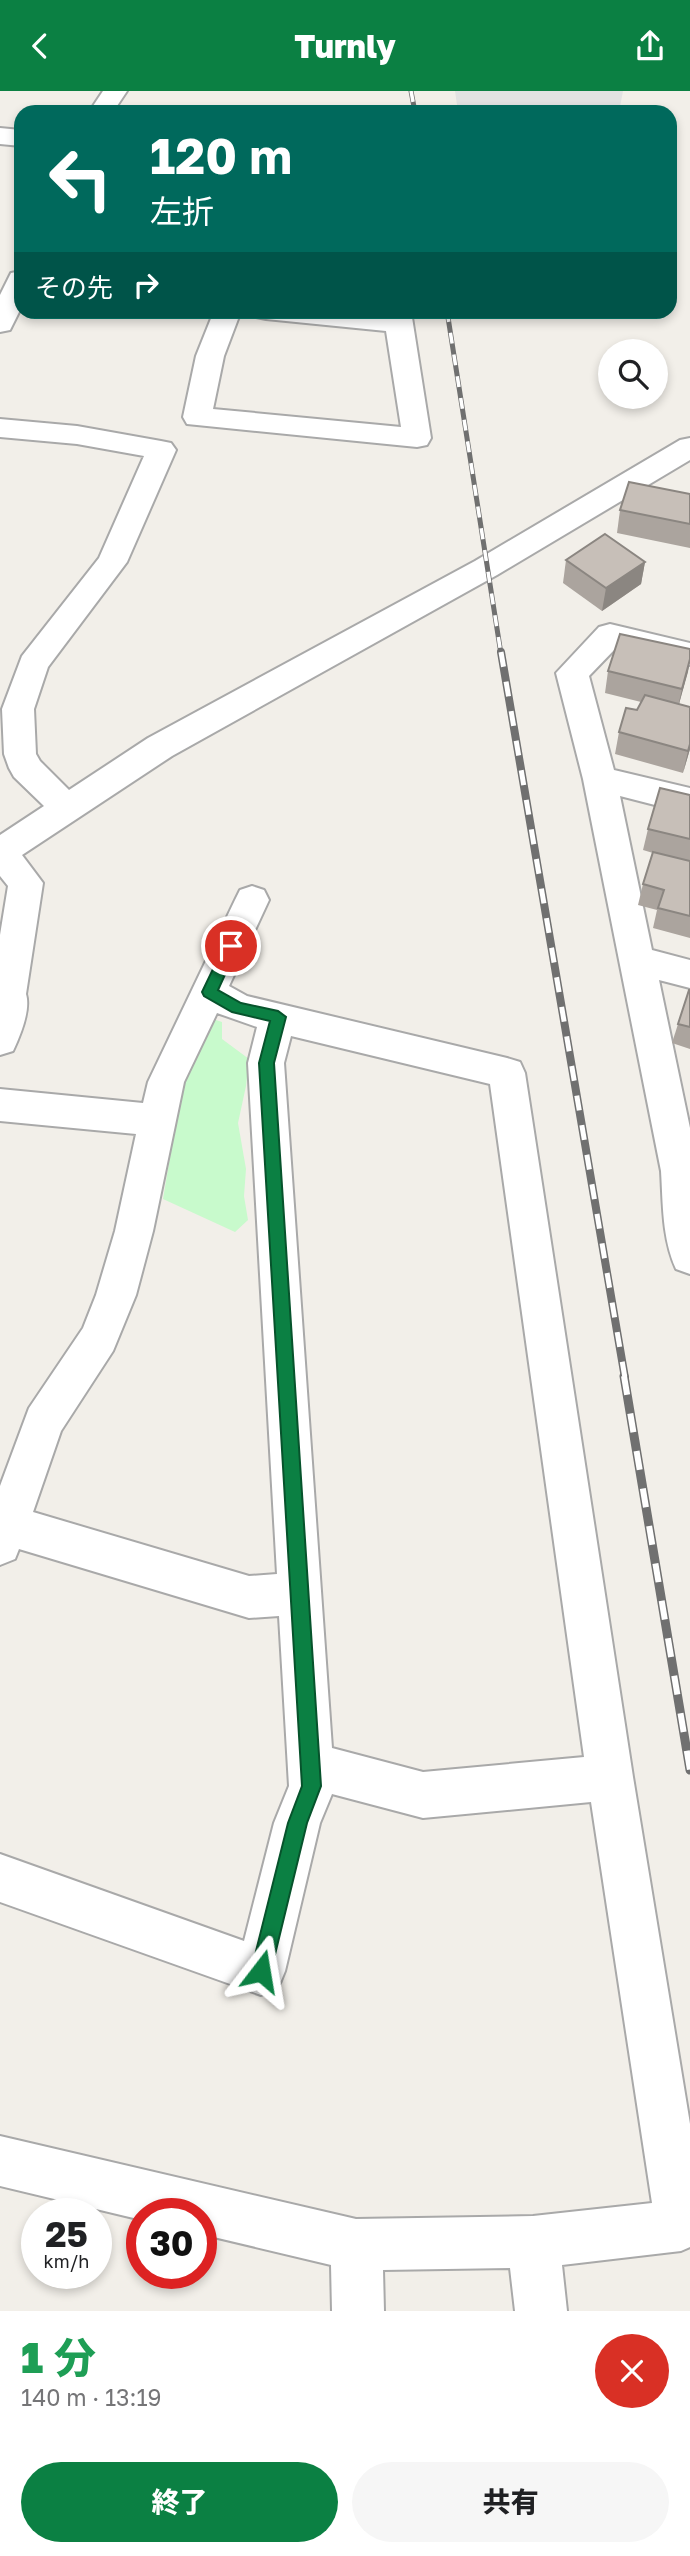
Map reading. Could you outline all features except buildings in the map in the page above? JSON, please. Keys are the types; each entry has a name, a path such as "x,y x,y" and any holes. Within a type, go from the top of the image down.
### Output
{"street":[{"path":"0,324 14,294"},
{"path":"225,319 210,356 197,417 417,438 398,319"},
{"path":"0,428 77,435 161,450 112,562 33,664 18,709 20,754 13,766 68,809"},
{"path":"0,1040 10,1001 8,994 26,883 0,852 160,747 486,568 690,447"},
{"path":"690,654 610,635 572,673 600,779 635,959 685,1172 683,1226 690,1257"},
{"path":"600,779 690,801"},
{"path":"252,900 166,1082 134,1231 116,1295 99,1338 44,1422 4,1535 249,1597 300,1593"},
{"path":"635,959 690,974"},
{"path":"0,2161 356,2245 533,2242 681,2225 610,1777 507,1073 237,1008 210,992"},
{"path":"0,1878 261,1971 298,1823 312,1786 266,1063 278,1017"},
{"path":"0,1105 158,1121"},
{"path":"310,1765 423,1795 610,1777"},
{"path":"533,2242 541,2311"},
{"path":"356,2245 358,2311"}],"green space":[{"path":"210,1018 222,1022 222,1039 249,1059 238,1123 246,1169 244,1196 248,1220 235,1232 163,1199 182,1085 191,1070"}],"shaded area":[{"path":"455,91 623,91 620,105 457,105"}],"railway":[{"path":"411,91 414,105"},
{"path":"448,319 501,654"},
{"path":"501,652 625,1378"},
{"path":"624,1376 690,1770"}],"route":[{"path":"231,946 210,992 237,1008 278,1017 266,1063 312,1786 298,1823 261,1971"}]}
